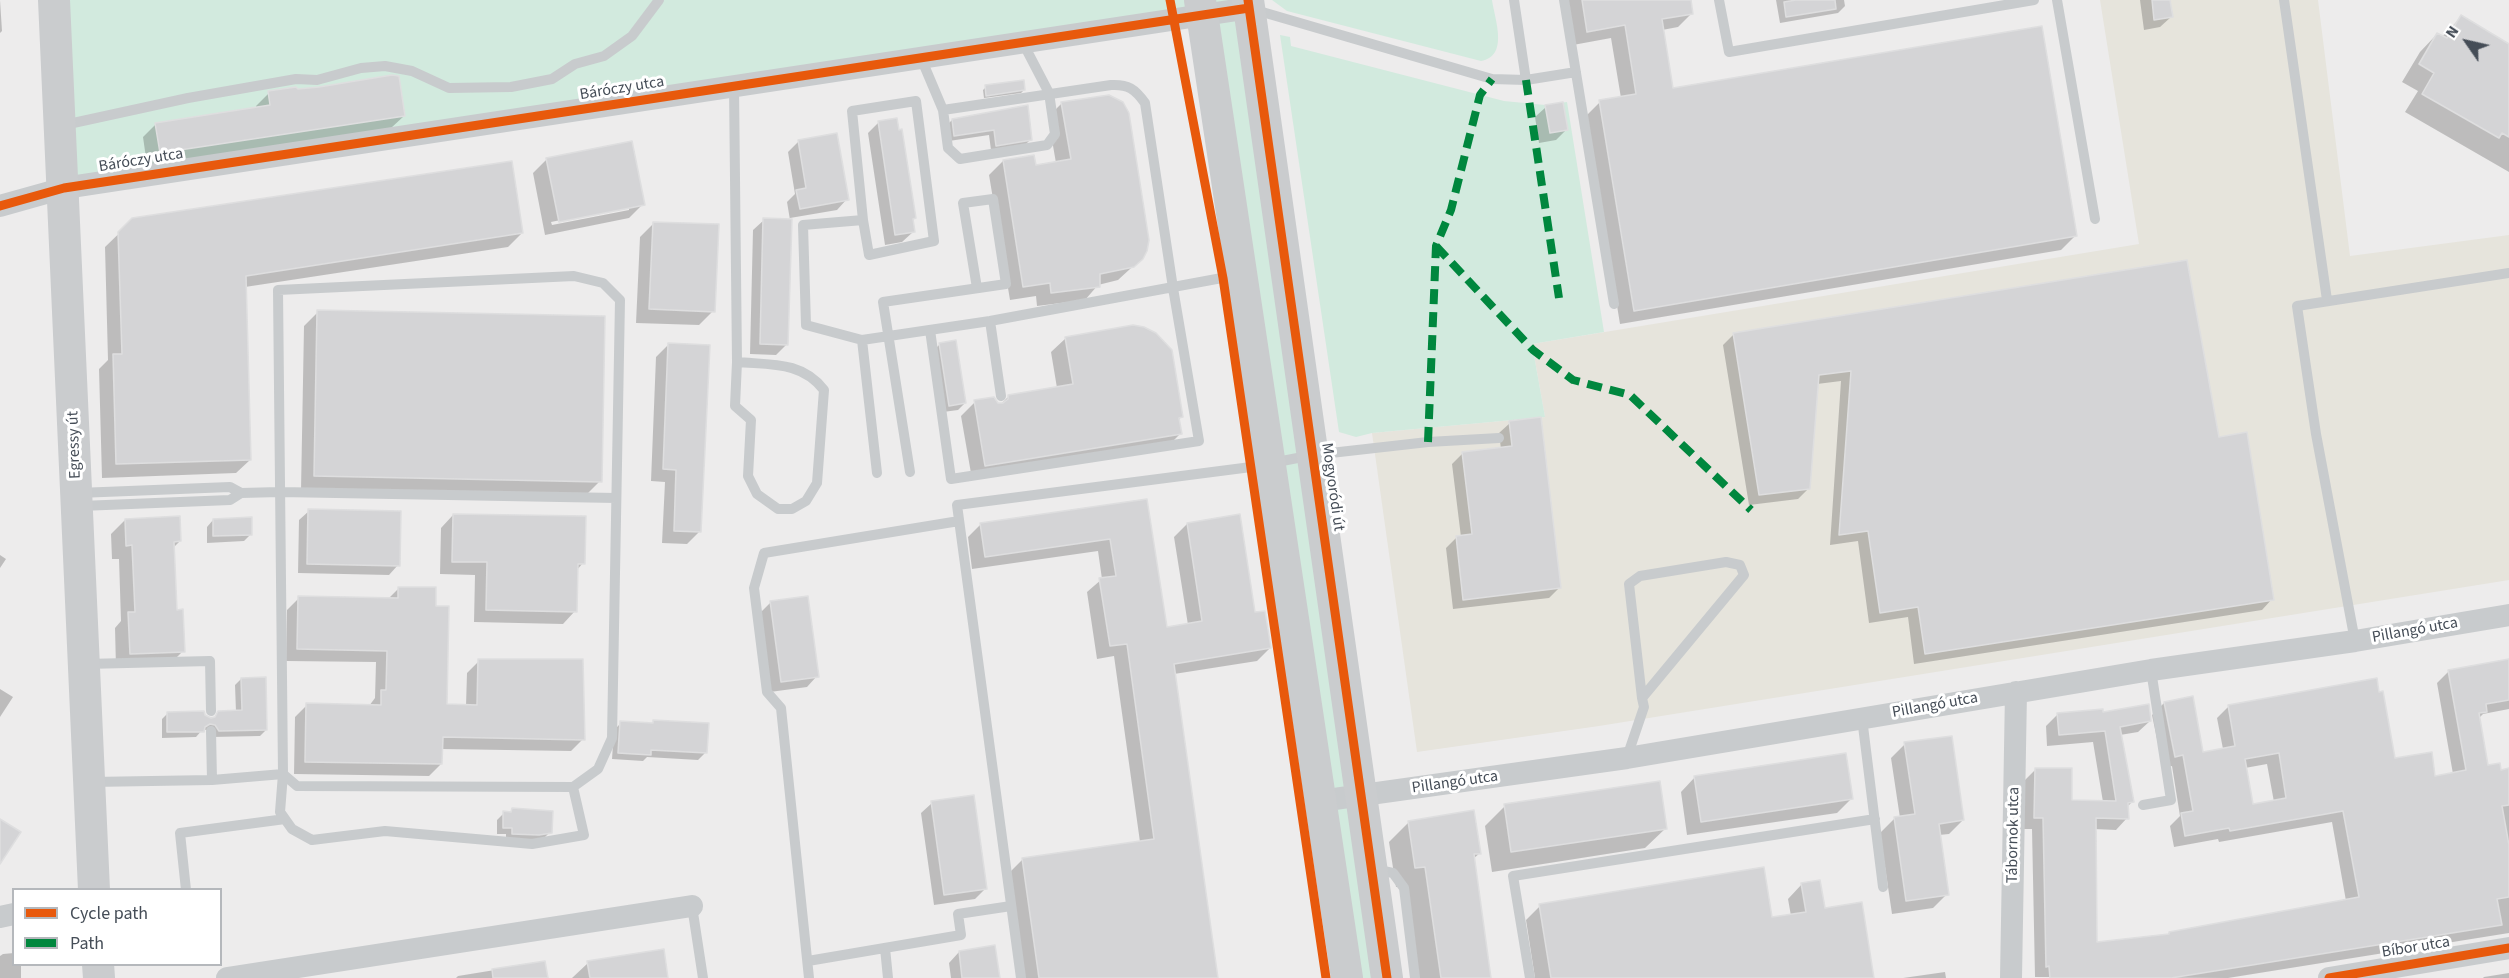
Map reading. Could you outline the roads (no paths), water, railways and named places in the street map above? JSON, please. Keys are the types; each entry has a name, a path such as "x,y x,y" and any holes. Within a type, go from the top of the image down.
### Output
{"street":[{"name":"Egressy út","path":"54,0 94,888"},
{"name":"Báróczy utca","path":"0,206 63,188 1023,43 1201,7 1249,4"},
{"name":"Mogyoródi út","path":"1249,4 1387,978"},
{"path":"1201,7 1347,978"},
{"name":"Pillangó utca","path":"1361,797 1627,758 2151,669 2355,641 2509,615"},
{"name":"Tábornok utca","path":"2012,978 2016,692"},
{"path":"1320,801 1361,797"},
{"path":"227,978 692,906"},
{"name":"Bíbor utca","path":"2329,978 2509,948"}],"lane":[{"path":"60,126 188,98 296,79 316,80 361,68 385,66 412,71 449,88 511,87 552,79 575,64 604,56 632,36 659,0"},
{"path":"1514,0 1526,81"},
{"path":"1564,0 1614,304"},
{"path":"1719,0 1729,52 2034,0"},
{"path":"2057,0 2095,219"},
{"path":"2284,0 2327,300"},
{"path":"1249,4 1492,79 1526,81 1576,72"},
{"path":"921,58 943,110 948,148 960,159 1047,145 1054,134 1049,93 1023,43"},
{"path":"930,330 951,480 1199,441 1145,103 1136,91 1124,84 943,110"},
{"path":"734,87 737,362 735,406 751,420 748,476 758,494 778,509 792,508 806,501 818,483 824,390 813,377 791,367 737,362"},
{"path":"916,101 934,242 869,255 863,220 852,111 916,101"},
{"path":"910,472 883,302 1006,284 993,199 963,202 977,288"},
{"path":"863,220 803,225 806,325 862,340 990,321 1241,274"},
{"path":"2355,641 2316,434 2297,306 2509,273"},
{"path":"89,782 212,780 283,774 297,786 573,788 598,769 612,738 620,300 603,283 574,276 278,290 283,774 280,812 292,829 312,840 385,831 532,844 584,835 573,788"},
{"path":"990,321 1001,396"},
{"path":"862,340 877,473"},
{"path":"1021,978 957,506 1313,455 1428,442 1499,438"},
{"path":"77,500 230,500 241,493 280,492 616,498"},
{"path":"809,978 781,708 767,692 754,588 764,553 959,521"},
{"path":"1627,758 1644,707 1642,698 1629,584 1640,576 1726,562 1740,565 1744,575 1642,698"},
{"path":"84,664 210,661 211,711"},
{"path":"2143,805 2171,800 2151,669"},
{"path":"1862,718 1883,886"},
{"path":"211,731 212,780"},
{"path":"186,888 180,833 285,819"},
{"path":"1530,978 1513,876 1875,819"},
{"path":"1371,869 1394,873 1404,888 1415,978"},
{"path":"692,906 703,978"},
{"path":"808,961 961,935 958,915 1011,906"},
{"path":"885,948 888,978"}]}
